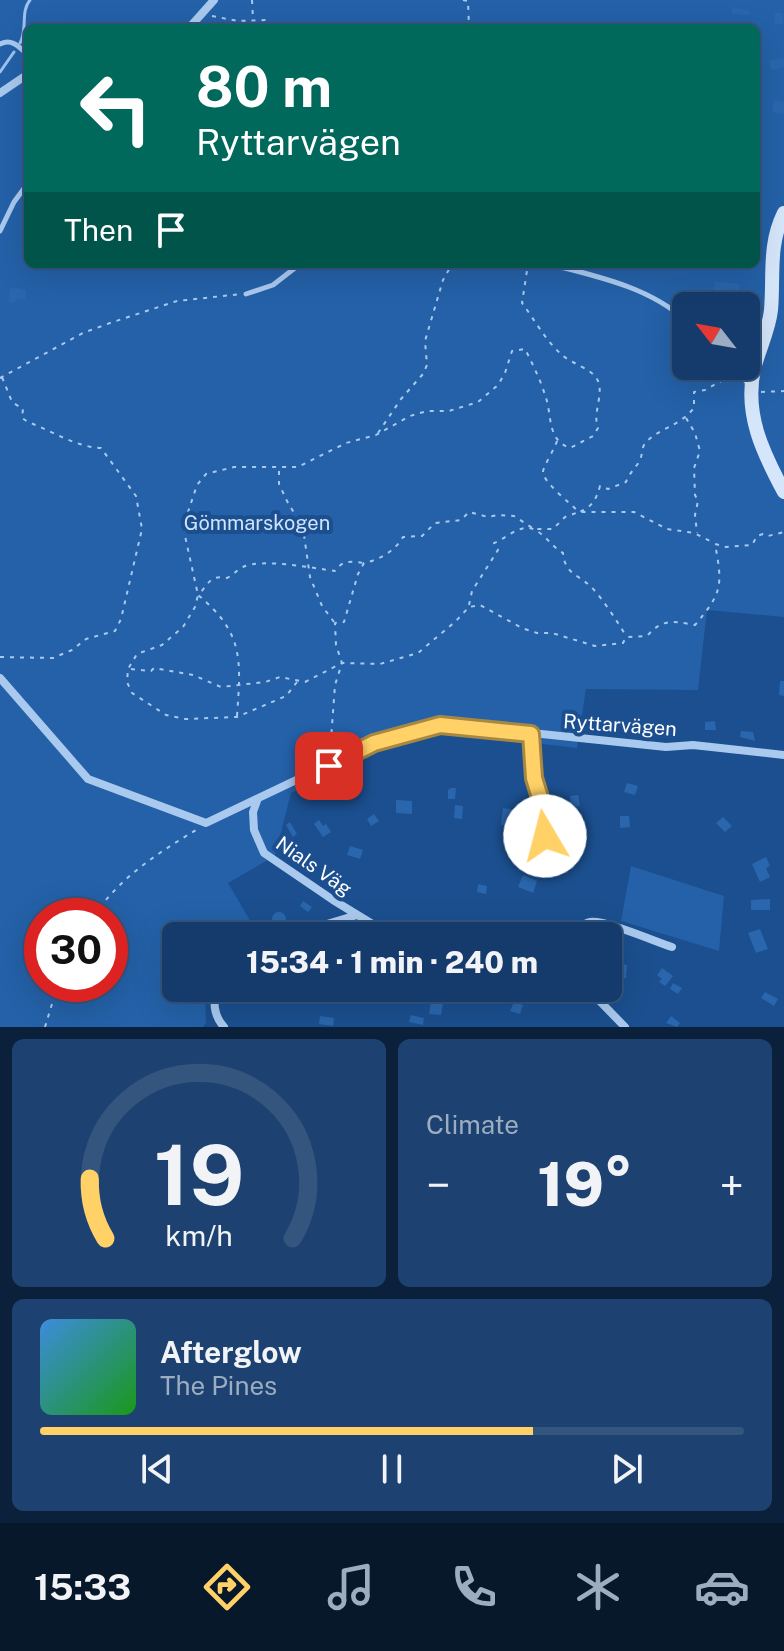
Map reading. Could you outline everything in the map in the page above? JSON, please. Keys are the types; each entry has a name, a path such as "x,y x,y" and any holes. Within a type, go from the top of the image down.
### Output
{"street":[{"path":"192,24 214,0"},
{"path":"0,93 24,77"},
{"path":"784,213 776,233 771,271 771,309 751,390 753,419 761,444 784,492"},
{"path":"0,678 88,779 206,823"},
{"name":"Ryttarvägen","path":"206,823 374,743 440,725 784,755"},
{"path":"531,734 533,770 548,824 545,836"},
{"name":"Nials Väg","path":"257,801 253,823 260,849 369,922"},
{"path":"334,922 357,915"},
{"path":"622,929 672,947"},
{"path":"215,1002 218,1020 224,1027"},
{"path":"601,1002 625,1027"}],"lane":[{"path":"0,44 8,41 24,52"},
{"path":"0,231 24,188"},
{"path":"246,294 273,285 295,268"},
{"path":"563,268 631,288 672,312"},
{"path":"743,380 751,390"}],"path":[{"path":"252,0 252,21"},
{"path":"463,0 468,1 469,24"},
{"path":"203,12 238,21 266,20 270,24"},
{"path":"376,435 427,365 425,341 443,280 450,268"},
{"path":"237,717 238,653 229,625 198,595 185,536 186,518 197,485 206,474 234,467 298,467 346,443 376,435 410,416 427,411 457,410 478,402 498,385 512,351 525,349 547,400 550,422 558,440 570,448 593,436 598,428 594,421 599,383 595,375 579,368 561,354 522,303 527,268"},
{"path":"0,657 53,658 72,650 86,639 115,631 121,619 142,529 136,496 101,448 83,447 74,440 22,418 23,409 12,402 1,377 83,333 110,323 177,301 246,294"},
{"path":"128,669 151,671 154,668 193,675 221,687 265,682 280,677 305,682 342,663 380,664 418,653 469,607 472,591 498,550 494,543 525,528 553,529 565,517 587,509 596,500 600,486 608,489 626,482 630,471 640,460 647,441 682,422 694,408 694,392 705,390 722,380"},
{"path":"751,390 784,391"},
{"path":"686,417 700,451 694,468 698,501 695,515 697,535"},
{"path":"558,440 543,468 543,475 579,512 634,512 667,529 697,535 726,547 752,545 757,536 784,532"},
{"path":"278,469 279,484 303,528 308,567 322,606 335,623 336,645 342,663 335,685 329,766"},
{"path":"297,682 286,696 267,707 237,717 185,719 166,715 132,693 127,682 128,669 137,654 162,645 183,627 198,595 216,576 227,578 249,565 277,563 335,571 347,561 375,561 398,545 403,537 422,536 435,523 461,520 469,512 488,517 514,516 547,539 553,548 563,553 564,564 570,574 591,586 626,637"},
{"path":"626,637 647,636 657,626 671,621 695,625 720,590 715,544"},
{"path":"335,623 344,622 364,563"},
{"path":"469,607 480,605 522,628 564,636 585,645 615,646 623,643 626,637"},
{"path":"108,898 161,851 206,823"},
{"path":"45,1027 53,1002"}],"green space":[{"name":"Gömmarskogen","path":"0,0 784,0 784,617 707,610 698,690 586,689 577,748 437,732 373,752 291,793 275,856 228,883 251,922 162,922 162,1002 205,1002 206,1023 203,1027 0,1027"},
{"path":"631,866 724,896 719,951 621,921"}],"building":[{"path":"732,7 749,11 749,15 732,14"},
{"path":"775,13 783,13 783,24 775,24"},
{"path":"784,58 784,67 771,70 769,61"},
{"path":"774,101 784,102 784,114 772,112"},
{"path":"715,281 740,284 738,292 713,292"},
{"path":"10,287 26,290 25,300 16,298 15,303 9,302"},
{"path":"780,681 784,681 784,696 779,695"},
{"path":"715,721 716,730 705,730 705,722"},
{"path":"741,731 753,732 755,741 740,737"},
{"path":"627,783 638,786 635,795 624,792"},
{"path":"451,788 456,788 455,799 448,799"},
{"path":"578,795 580,806 571,807 570,796"},
{"path":"396,800 412,801 412,814 396,813"},
{"path":"455,805 463,806 462,819 454,818"},
{"path":"503,808 511,809 510,826 501,825"},
{"path":"374,814 379,821 371,826 367,819"},
{"path":"620,816 629,816 630,827 620,828"},
{"path":"723,817 732,826 725,832 716,823"},
{"path":"319,820 331,832 323,837 314,824"},
{"path":"290,822 297,834 293,837 286,825"},
{"path":"571,830 583,830 583,836 570,835"},
{"path":"350,846 363,850 360,859 347,855"},
{"path":"766,857 770,877 760,882 752,864"},
{"path":"523,875 537,881 533,893 518,887"},
{"path":"478,884 487,886 486,894 477,892"},
{"path":"770,899 770,910 751,910 751,900"},
{"path":"303,901 312,907 308,912 300,906"},
{"path":"274,914 284,914 285,922 273,922"},
{"path":"760,929 768,949 756,953 748,933"},
{"path":"622,964 627,965 626,978 622,978"},
{"path":"662,968 673,976 665,986 659,982 662,979 657,975"},
{"path":"673,983 682,988 678,994 670,989"},
{"path":"765,992 778,999 774,1006 761,998"},
{"path":"431,1002 443,1003 441,1015 429,1014"},
{"path":"514,1002 523,1005 520,1014 510,1011"},
{"path":"411,1015 424,1018 423,1025 409,1022"},
{"path":"320,1016 334,1018 333,1026 319,1024"},
{"path":"671,1016 680,1023 677,1027 666,1023"}],"waterway":[{"path":"24,24 25,10 30,0"},
{"path":"20,43 24,32"},
{"path":"0,72 14,52"}],"route":[{"path":"329,766 374,743 440,725 531,734 534,778 548,824 545,836"}]}
